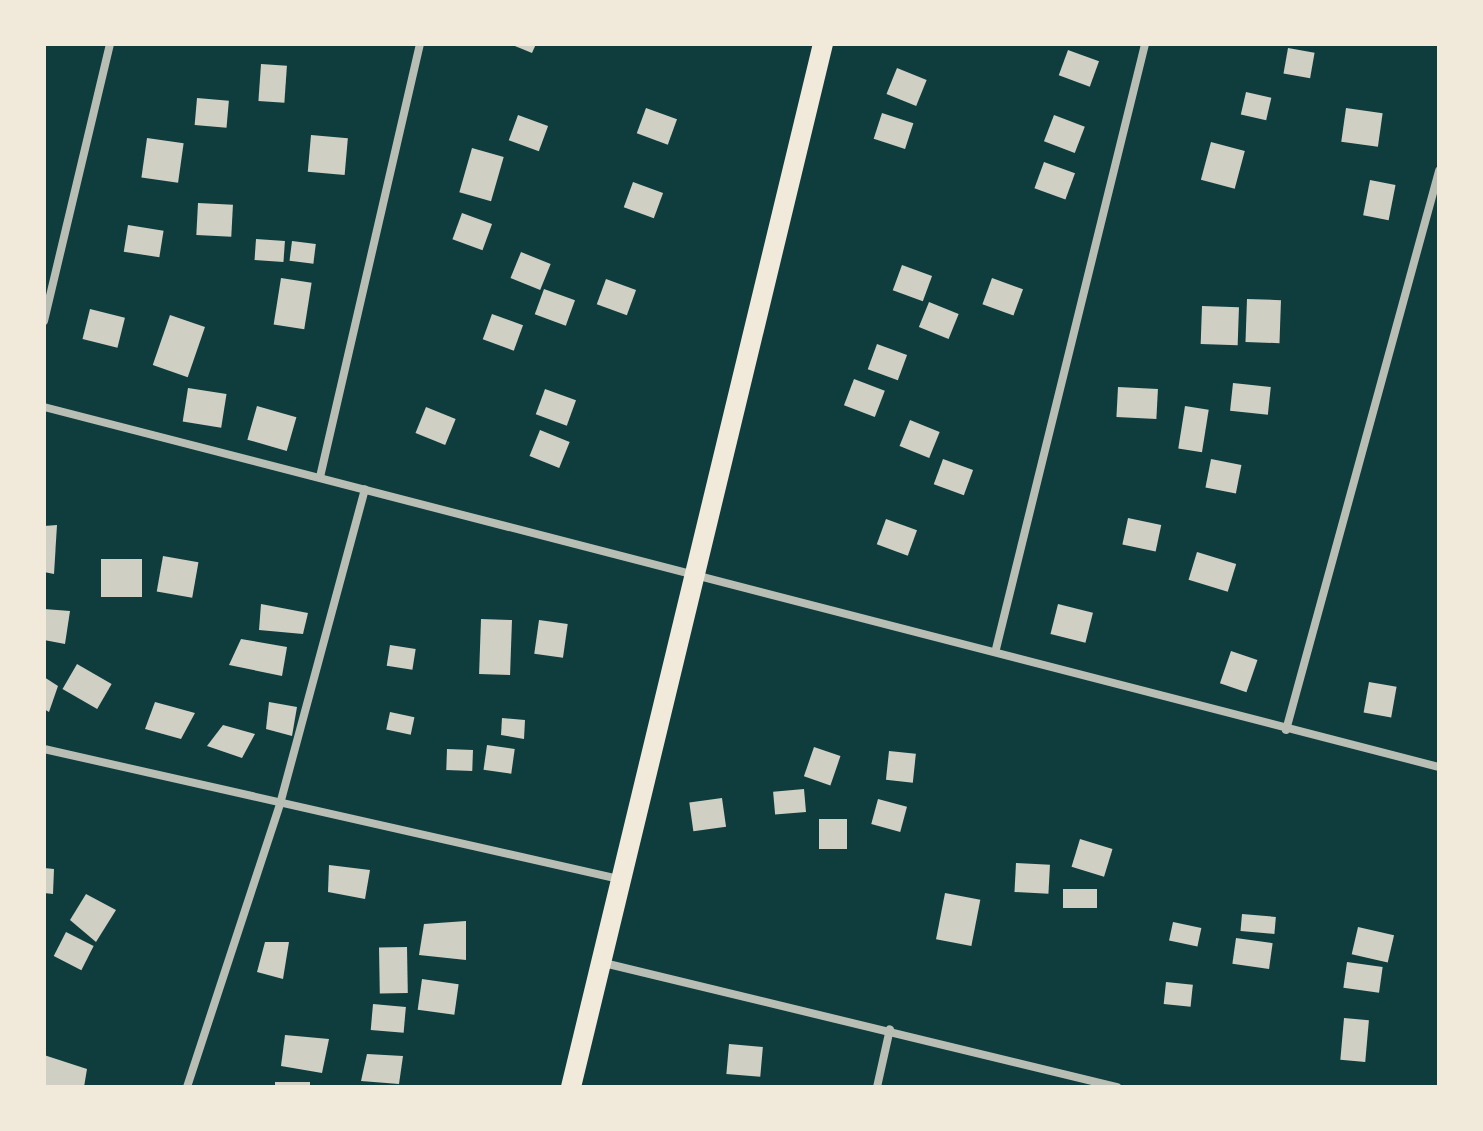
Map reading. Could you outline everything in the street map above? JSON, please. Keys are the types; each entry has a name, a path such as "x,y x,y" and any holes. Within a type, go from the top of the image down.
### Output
{"main road":[{"path":"571,1087 604,963 619,879 823,44"}],"street":[{"path":"44,321 110,44"},
{"path":"320,477 420,44"},
{"path":"996,649 1145,44"},
{"path":"1286,730 1439,171"},
{"path":"44,407 996,649 1286,730 1439,767"},
{"path":"187,1087 280,804 365,489"},
{"path":"44,749 619,879"},
{"path":"604,963 890,1029 1117,1087"},
{"path":"877,1087 890,1029"}],"building":[{"path":"510,44 536,44 532,53"},
{"path":"1288,48 1315,53 1310,78 1283,74"},
{"path":"1068,50 1099,61 1090,87 1059,75"},
{"path":"261,64 287,66 284,103 258,101"},
{"path":"897,68 927,80 916,106 887,94"},
{"path":"1246,92 1271,98 1266,120 1241,114"},
{"path":"197,98 229,101 227,128 195,125"},
{"path":"646,108 677,119 668,145 637,133"},
{"path":"1346,108 1383,113 1378,147 1341,142"},
{"path":"882,113 913,123 905,149 874,139"},
{"path":"518,115 548,126 539,151 509,140"},
{"path":"1054,115 1085,127 1075,153 1044,141"},
{"path":"311,135 348,138 345,175 308,172"},
{"path":"147,138 184,143 178,183 141,178"},
{"path":"1211,142 1245,151 1235,189 1201,180"},
{"path":"472,148 504,157 491,201 459,192"},
{"path":"1044,162 1075,173 1065,200 1034,188"},
{"path":"1370,180 1396,185 1389,220 1363,215"},
{"path":"633,182 663,193 654,218 624,207"},
{"path":"198,203 233,205 231,237 196,235"},
{"path":"462,213 492,224 482,250 452,239"},
{"path":"128,225 164,231 159,257 124,252"},
{"path":"256,239 285,241 283,262 255,260"},
{"path":"292,241 316,244 313,264 290,261"},
{"path":"521,252 551,264 540,290 511,278"},
{"path":"902,265 932,276 923,301 893,290"},
{"path":"281,278 312,283 304,329 274,324"},
{"path":"992,278 1023,289 1013,316 982,304"},
{"path":"606,279 636,290 627,315 597,304"},
{"path":"544,289 575,300 566,326 535,314"},
{"path":"1247,299 1281,300 1279,343 1245,342"},
{"path":"929,302 959,314 949,339 919,327"},
{"path":"1202,306 1239,307 1238,345 1201,344"},
{"path":"90,309 125,318 117,348 83,339"},
{"path":"492,314 523,325 514,351 483,339"},
{"path":"170,315 205,327 188,377 153,365"},
{"path":"877,344 907,355 898,380 868,369"},
{"path":"854,379 885,391 875,417 844,405"},
{"path":"1233,383 1271,387 1268,415 1230,411"},
{"path":"1118,387 1158,389 1156,419 1116,417"},
{"path":"188,388 227,394 221,428 183,422"},
{"path":"545,389 576,400 567,426 536,414"},
{"path":"257,406 296,417 287,451 247,440"},
{"path":"1185,406 1209,410 1202,452 1178,448"},
{"path":"426,407 456,419 445,445 416,433"},
{"path":"910,420 940,432 929,458 900,446"},
{"path":"540,430 570,442 559,468 530,456"},
{"path":"943,459 973,470 964,495 934,484"},
{"path":"1211,459 1241,465 1236,493 1205,487"},
{"path":"1128,518 1161,525 1156,551 1122,544"},
{"path":"886,519 917,530 908,556 877,544"},
{"path":"57,525 54,574 44,572 44,526"},
{"path":"1197,552 1236,564 1228,592 1189,580"},
{"path":"163,556 198,562 192,598 157,591"},
{"path":"101,559 142,559 142,597 101,597"},
{"path":"261,604 308,613 303,634 259,630"},
{"path":"1058,604 1093,613 1085,643 1051,634"},
{"path":"44,609 70,611 65,644 44,640"},
{"path":"481,619 512,620 510,675 479,674"},
{"path":"539,620 568,624 563,658 534,654"},
{"path":"241,639 287,647 282,676 229,665"},
{"path":"390,645 416,649 412,670 387,666"},
{"path":"1231,651 1257,660 1246,692 1220,683"},
{"path":"77,664 112,684 97,709 62,689"},
{"path":"44,677 58,686 49,712 44,709"},
{"path":"1369,682 1397,687 1391,717 1364,713"},
{"path":"155,702 195,713 181,739 145,729"},
{"path":"269,702 297,707 292,736 266,729"},
{"path":"390,712 414,717 411,735 386,730"},
{"path":"502,718 525,720 524,739 501,735"},
{"path":"223,725 255,734 242,758 207,746"},
{"path":"487,745 515,749 511,774 484,770"},
{"path":"814,747 840,756 830,785 804,776"},
{"path":"447,749 473,750 472,771 446,770"},
{"path":"889,751 916,754 913,783 886,780"},
{"path":"804,789 806,812 775,815 773,792"},
{"path":"722,798 726,827 693,831 689,803"},
{"path":"878,799 907,807 900,832 871,824"},
{"path":"819,819 847,819 847,849 819,849"},
{"path":"1080,839 1113,849 1104,877 1072,867"},
{"path":"1016,863 1050,865 1048,894 1014,892"},
{"path":"329,865 370,870 365,899 328,892"},
{"path":"44,868 54,869 53,894 44,893"},
{"path":"1063,889 1097,889 1097,908 1063,908"},
{"path":"945,893 980,900 971,946 936,939"},
{"path":"86,894 116,910 96,942 70,920"},
{"path":"1242,914 1276,917 1274,934 1241,931"},
{"path":"466,921 466,960 419,955 424,924"},
{"path":"1173,922 1201,928 1197,947 1169,941"},
{"path":"1358,927 1394,935 1388,963 1352,954"},
{"path":"66,932 94,946 81,970 54,956"},
{"path":"1236,938 1273,943 1269,969 1232,964"},
{"path":"265,942 289,942 283,979 257,972"},
{"path":"379,947 407,947 408,993 380,993"},
{"path":"1347,962 1383,967 1379,993 1343,988"},
{"path":"422,979 459,984 454,1015 418,1010"},
{"path":"1166,982 1193,985 1191,1007 1164,1004"},
{"path":"373,1004 406,1007 404,1033 371,1030"},
{"path":"1344,1018 1369,1020 1365,1062 1340,1060"},
{"path":"285,1035 329,1039 322,1073 281,1066"},
{"path":"729,1044 763,1047 760,1077 726,1074"},
{"path":"367,1054 403,1056 399,1084 361,1081"},
{"path":"44,1055 87,1069 84,1087 44,1087"},
{"path":"275,1082 310,1082 310,1087 275,1087"}]}
